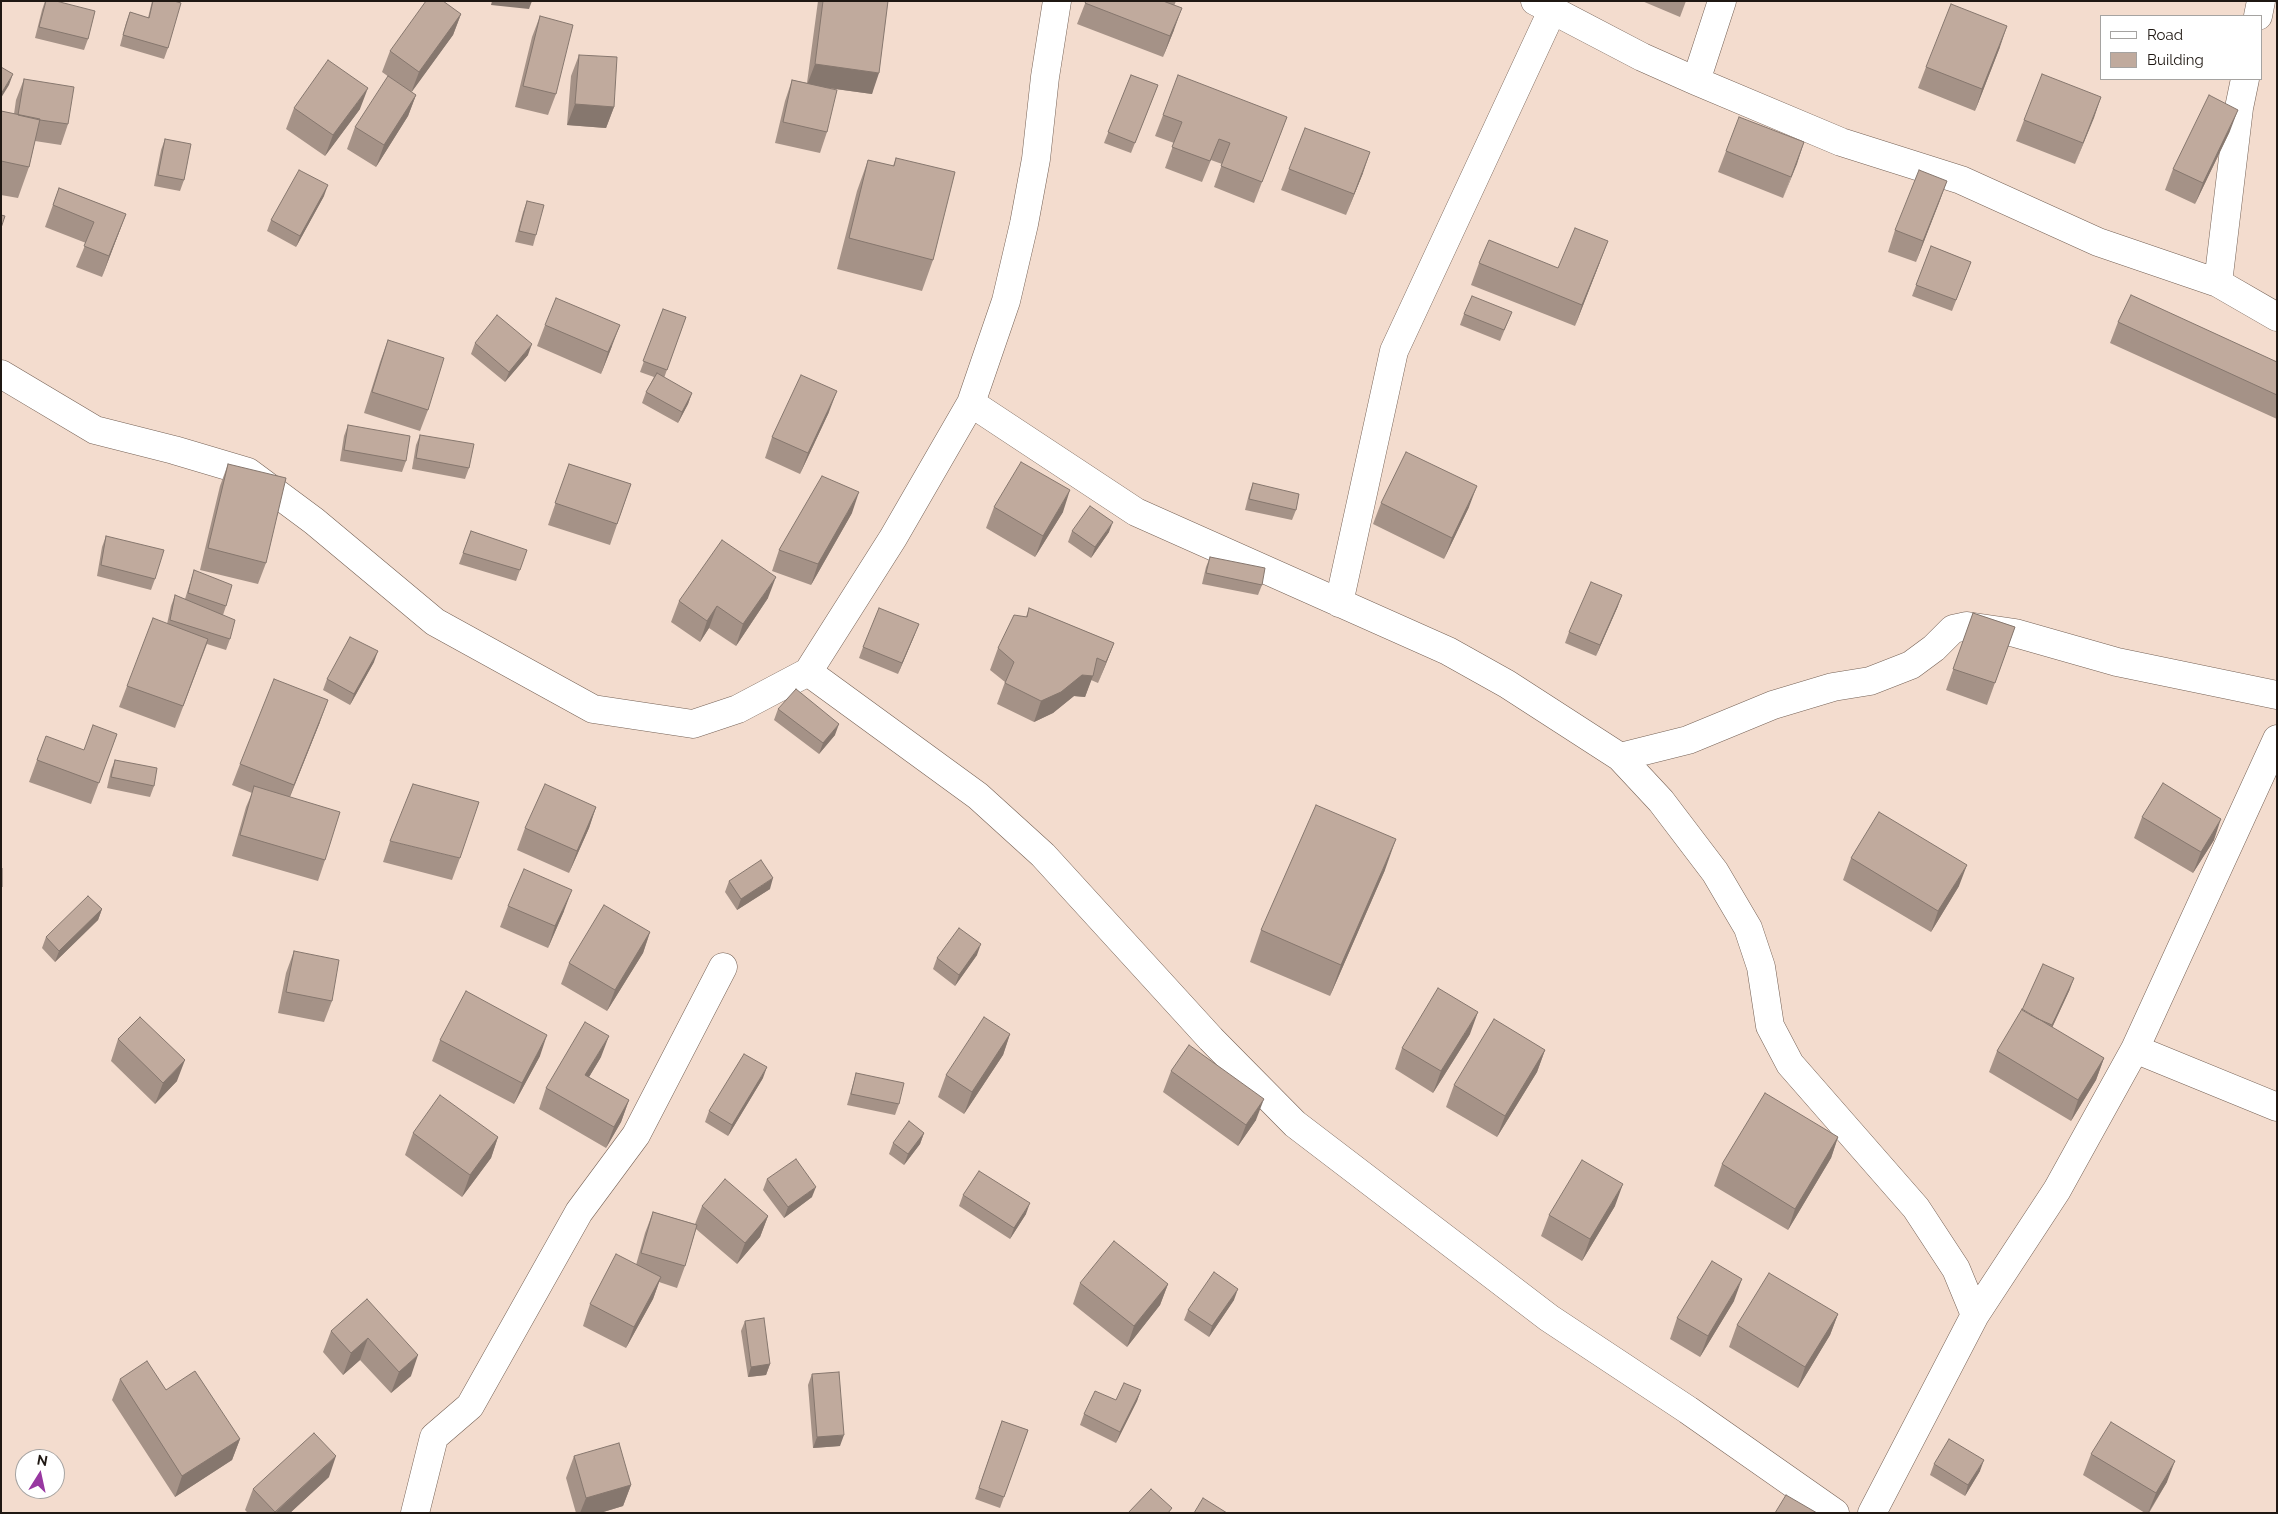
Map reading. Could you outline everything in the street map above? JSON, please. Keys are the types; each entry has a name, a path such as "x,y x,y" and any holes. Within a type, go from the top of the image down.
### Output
{"street":[{"path":"1,374 95,430 174,450 248,472 314,521 435,622 593,709 693,724 738,710 808,672 893,538 970,403 1006,301 1024,224 1057,1"},
{"path":"1696,81 1722,1"},
{"path":"2258,15 2261,1"},
{"path":"1339,603 1394,351 1544,6 1642,57 1696,81 1841,142 1961,180 2098,242 2218,284 2277,317"},
{"path":"2218,284 2239,108 2245,80"},
{"path":"970,403 1136,512 1448,651 1507,684 1620,757 1661,801 1715,872 1748,928 1761,967 1770,1026 1790,1064 1916,1208 1956,1268 1975,1315"},
{"path":"1620,757 1688,740 1773,705 1833,687 1870,681 1912,665 1934,648 1953,629 1967,626 2014,633 2117,662 2277,695"},
{"path":"808,672 978,796 1043,855 1211,1039 1295,1124 1549,1318 1688,1410 1835,1513"},
{"path":"1872,1513 1975,1315 2057,1190 2135,1049 2277,739"},
{"path":"415,1513 434,1437 470,1406 578,1212 636,1135 723,968"},
{"path":"2135,1049 2277,1107"}],"building":[{"path":"46,1 56,1 95,11 88,39 39,27"},
{"path":"153,1 181,3 168,48 123,35 130,12 149,18"},
{"path":"426,1 443,1 461,14 419,72 390,51"},
{"path":"823,1 888,1 879,73 815,64"},
{"path":"1086,1 1163,1 1182,8 1170,36 1085,3"},
{"path":"1951,4 2007,26 1982,89 1926,67"},
{"path":"540,16 573,25 556,94 523,86"},
{"path":"579,55 617,57 614,107 575,104"},
{"path":"328,60 368,88 333,135 294,108"},
{"path":"1,67 13,74 1,94"},
{"path":"2042,74 2101,97 2083,143 2024,120"},
{"path":"1131,75 1158,85 1135,143 1108,132"},
{"path":"1178,75 1287,117 1262,182 1221,166 1230,143 1219,139 1210,161 1172,147 1182,122 1163,115"},
{"path":"388,76 416,95 384,145 355,127"},
{"path":"24,79 74,87 68,124 18,115"},
{"path":"792,80 837,90 827,132 783,122"},
{"path":"2209,95 2238,110 2203,183 2173,169"},
{"path":"1,111 40,119 29,167 1,161"},
{"path":"1739,117 1804,142 1791,177 1726,151"},
{"path":"1305,128 1370,152 1354,194 1289,169"},
{"path":"165,139 191,144 184,180 158,175"},
{"path":"896,158 955,172 933,260 849,238 868,160 894,166"},
{"path":"299,170 328,185 300,236 271,220"},
{"path":"1919,170 1947,181 1923,241 1895,230"},
{"path":"59,188 126,214 109,256 84,246 94,222 53,205"},
{"path":"527,201 544,205 536,235 519,231"},
{"path":"1,215 5,216 1,228"},
{"path":"1575,228 1608,241 1582,305 1479,263 1489,240 1558,268"},
{"path":"1931,246 1971,262 1956,300 1916,285"},
{"path":"2131,295 2277,362 2277,395 2118,322"},
{"path":"1472,296 1512,312 1504,330 1464,314"},
{"path":"556,298 620,325 608,352 545,325"},
{"path":"663,309 686,317 667,370 643,361"},
{"path":"497,315 532,344 509,372 475,343"},
{"path":"388,340 444,358 428,410 372,392"},
{"path":"657,373 692,393 682,412 646,392"},
{"path":"801,375 837,391 808,453 772,437"},
{"path":"348,425 410,436 406,461 344,450"},
{"path":"420,435 474,444 469,468 416,458"},
{"path":"1406,452 1477,486 1452,538 1381,503"},
{"path":"1021,462 1070,490 1043,536 994,507"},
{"path":"228,464 286,478 266,563 208,548"},
{"path":"569,464 631,484 617,524 555,503"},
{"path":"822,476 859,492 818,564 779,550"},
{"path":"1253,483 1299,494 1296,510 1249,499"},
{"path":"1090,506 1113,522 1095,547 1072,531"},
{"path":"471,531 527,550 520,570 463,553"},
{"path":"106,536 164,550 155,579 101,565"},
{"path":"722,540 776,577 743,624 717,606 707,621 679,601"},
{"path":"1210,557 1265,568 1262,585 1206,573"},
{"path":"194,570 232,585 226,606 188,593"},
{"path":"1591,582 1622,595 1600,645 1569,632"},
{"path":"175,595 235,620 230,639 170,620"},
{"path":"879,608 919,624 902,663 863,647"},
{"path":"1029,608 1114,643 1106,662 1097,658 1093,676 1082,675 1061,692 1041,701 1005,683 1014,662 998,648 1014,615 1027,617"},
{"path":"1973,613 2015,627 1995,683 1953,669"},
{"path":"153,618 208,639 183,706 127,686"},
{"path":"350,637 378,651 354,694 327,679"},
{"path":"274,679 328,700 294,785 240,764"},
{"path":"796,689 839,724 823,743 778,709"},
{"path":"93,725 117,734 99,783 37,760 46,736 84,750"},
{"path":"115,760 157,768 154,786 111,777"},
{"path":"2163,783 2221,819 2201,852 2142,817"},
{"path":"413,784 479,802 460,858 390,841"},
{"path":"545,784 596,807 577,851 525,828"},
{"path":"254,786 340,812 325,860 240,835"},
{"path":"1316,805 1396,839 1341,965 1261,930"},
{"path":"1879,812 1967,865 1938,911 1851,858"},
{"path":"761,860 773,878 741,899 729,881"},
{"path":"2,868 2,887 1,887"},
{"path":"524,869 572,890 555,926 508,906"},
{"path":"88,896 102,909 59,951 46,937"},
{"path":"604,905 650,932 615,990 569,963"},
{"path":"959,928 981,944 959,975 937,958"},
{"path":"294,951 339,960 332,1001 286,992"},
{"path":"2043,964 2074,978 2052,1025 2022,1010"},
{"path":"1438,988 1478,1012 1441,1071 1402,1048"},
{"path":"466,991 547,1035 522,1083 440,1040"},
{"path":"2022,1009 2104,1058 2078,1100 1997,1051"},
{"path":"140,1017 185,1060 163,1083 118,1039"},
{"path":"984,1017 1010,1034 972,1092 946,1075"},
{"path":"1494,1019 1545,1050 1505,1116 1454,1085"},
{"path":"585,1022 609,1036 585,1075 629,1100 614,1127 546,1088"},
{"path":"1189,1045 1264,1099 1246,1125 1171,1071"},
{"path":"744,1054 767,1067 732,1125 709,1111"},
{"path":"856,1073 904,1083 899,1104 851,1094"},
{"path":"1765,1093 1838,1137 1795,1209 1722,1164"},
{"path":"440,1095 498,1137 470,1175 413,1133"},
{"path":"909,1121 924,1133 908,1154 893,1143"},
{"path":"796,1159 816,1187 788,1207 767,1179"},
{"path":"1582,1160 1623,1184 1590,1239 1549,1215"},
{"path":"979,1171 1030,1203 1014,1228 963,1195"},
{"path":"725,1179 768,1216 745,1243 702,1206"},
{"path":"653,1212 697,1225 685,1266 641,1253"},
{"path":"1114,1241 1168,1284 1134,1326 1080,1283"},
{"path":"616,1254 661,1277 634,1327 590,1304"},
{"path":"1712,1261 1742,1279 1708,1336 1677,1318"},
{"path":"1214,1272 1238,1289 1212,1326 1188,1310"},
{"path":"1769,1273 1838,1314 1805,1367 1737,1325"},
{"path":"367,1299 418,1355 399,1372 368,1338 351,1353 331,1331"},
{"path":"764,1318 770,1364 751,1367 745,1321"},
{"path":"147,1361 166,1390 195,1371 240,1439 182,1476 120,1379"},
{"path":"839,1372 844,1435 817,1437 812,1374"},
{"path":"1124,1383 1141,1390 1120,1432 1084,1414 1095,1391 1116,1400"},
{"path":"1002,1421 1028,1430 1004,1497 979,1488"},
{"path":"2111,1422 2175,1461 2156,1493 2091,1454"},
{"path":"314,1433 336,1456 275,1512 253,1489"},
{"path":"1949,1439 1984,1460 1968,1485 1934,1464"},
{"path":"619,1443 631,1485 586,1498 574,1456"},
{"path":"1151,1489 1172,1508 1168,1513 1128,1513"},
{"path":"1786,1495 1817,1513 1775,1513"},
{"path":"1203,1498 1227,1513 1194,1513"}]}
